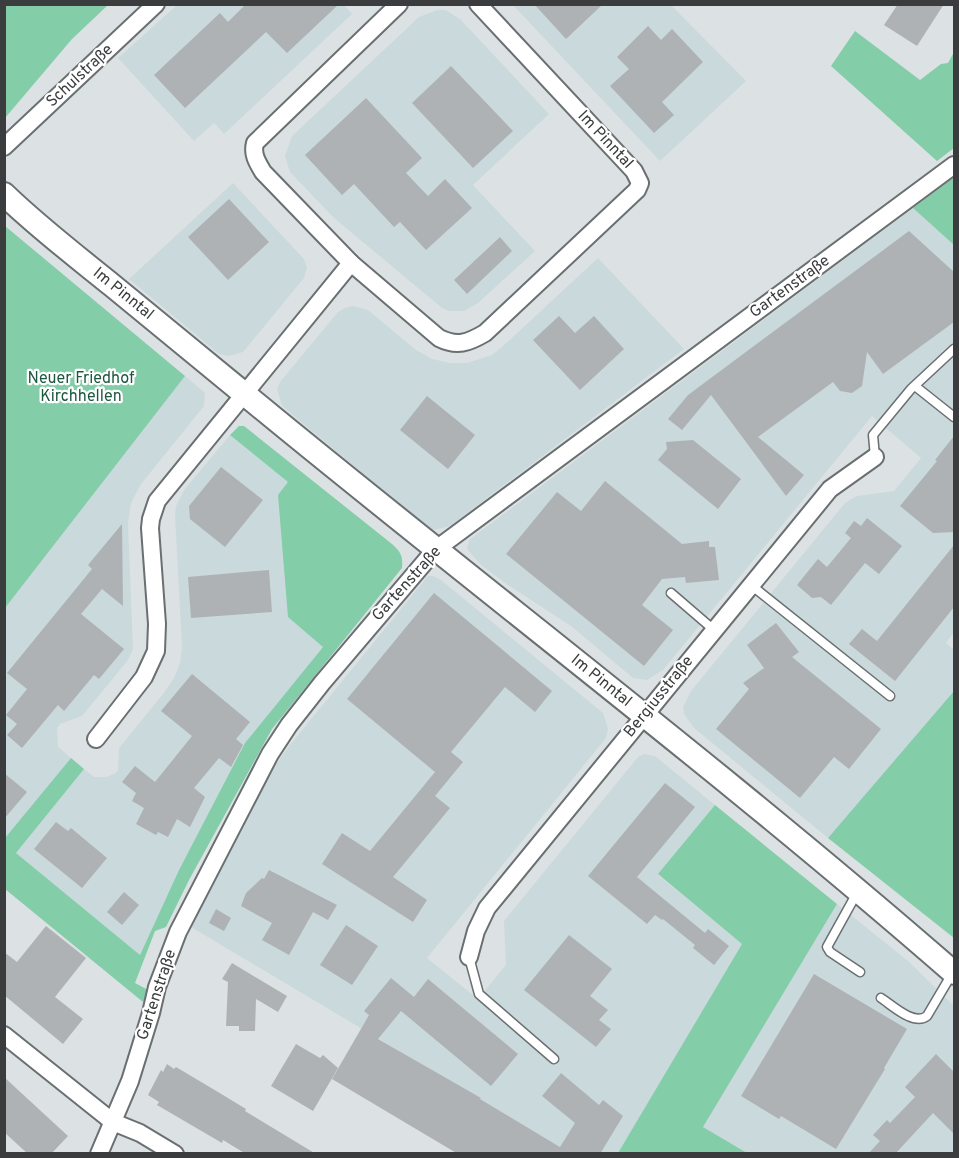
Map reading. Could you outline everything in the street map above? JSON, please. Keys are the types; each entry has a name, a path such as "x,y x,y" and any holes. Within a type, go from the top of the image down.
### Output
{"main road":[{"name":"Im Pinntal","path":"4,194 243,393 435,550 644,716 954,972"}],"street":[{"name":"Schulstraße","path":"4,147 156,4"},
{"name":"Im Pinntal","path":"399,4 255,143 253,150 256,161 263,172 351,263 440,338 461,345 485,333 637,190 640,183 634,171 478,4"},
{"name":"Gartenstraße","path":"99,1154 130,1081 151,1013 156,987 178,932 270,754 289,725 322,683 435,550 954,165"},
{"path":"96,739 144,677 156,651 157,624 150,528 157,501 351,263"},
{"name":"Bergiusstraße","path":"470,957 476,931 487,908 830,489 875,457"},
{"path":"4,1035 113,1122 140,1132 175,1154"}],"lane":[{"path":"875,457 873,435 915,386 954,349"},
{"path":"915,386 954,417"},
{"path":"751,585 890,696"},
{"path":"671,593 714,630"},
{"path":"858,891 827,947 830,952 860,972"},
{"path":"470,957 479,994 554,1059"},
{"path":"881,999 920,1020 927,1016 954,972"}],"shaded area":[{"path":"177,5 344,5 352,14 224,134 214,123 194,141 118,58"},
{"path":"513,5 671,5 746,81 660,161"},
{"path":"437,10 446,10 461,20 549,114 473,185 535,251 478,303 464,311 449,311 442,308 334,218 290,172 285,156 292,136 419,17"},
{"path":"233,183 304,259 307,267 304,278 243,352 229,356 219,354 129,279"},
{"path":"913,208 954,245 954,632 946,643 954,650 954,691 828,838 694,728 684,714 683,707 691,691 845,503 857,496 894,491 921,458 872,416 663,670 647,680 633,678 571,626 481,565 467,549 469,540"},
{"path":"598,258 684,349 450,526 433,530 421,522 282,406 277,389 280,382 338,312 345,308 353,306 368,310 416,350 432,359 450,363 467,363 492,355 502,347"},
{"path":"185,376 205,393 204,406 141,484 131,503 128,524 133,649 128,660 82,716 60,724 57,728 58,747 71,758 5,838 5,608"},
{"path":"230,435 288,482 323,647 245,743 179,870 140,955 16,853 84,769 94,777 106,777 116,773 119,748 174,678 180,663 182,647 176,506 184,490"},
{"path":"428,576 441,580 603,713 608,729 606,738 427,958 478,999 506,965 504,921 638,757 644,754 655,756 715,805 658,875 742,944 618,1153 572,1154 191,927 244,822 277,763"},
{"path":"837,904 908,961 954,1006 954,1153 747,1153 703,1127"}],"green space":[{"path":"5,4 108,5 72,39 5,118"},
{"path":"855,31 920,80 941,64 948,63 954,52 954,148 937,161 831,66"},
{"path":"954,177 954,245 913,208"},
{"name":"Neuer Friedhof Kirchhellen","path":"5,226 185,376 5,608"},
{"path":"239,426 244,426 398,549 401,554 402,568 272,729 189,880 166,927 155,931 135,983 148,990 143,1002 5,889 5,838 71,758 84,769 16,853 140,955 179,870 245,743 323,647 288,617 278,495 288,482 230,435"},
{"path":"954,691 954,938 828,838"},
{"path":"715,805 837,904 703,1127 747,1153 618,1153 742,944 658,874"}],"building":[{"path":"246,4 339,4 287,53 266,32 185,108 154,75 220,13 228,22"},
{"path":"534,4 603,4 566,39"},
{"path":"898,4 944,4 917,46 884,25"},
{"path":"648,26 661,40 672,29 703,62 662,102 674,115 654,133 610,86 629,69 617,57"},
{"path":"451,66 513,131 473,168 412,103"},
{"path":"366,98 422,158 406,173 428,196 445,179 472,208 426,250 400,222 394,227 354,184 342,195 305,155"},
{"path":"229,199 269,242 228,280 188,237"},
{"path":"909,231 954,272 954,322 883,374 867,352 862,386 852,393 840,391 833,382 758,437 804,475 786,496 711,395 682,430 668,419 688,395"},
{"path":"500,237 512,251 467,294 454,280"},
{"path":"559,316 575,333 594,316 624,349 580,390 533,340"},
{"path":"427,396 475,435 448,469 400,430"},
{"path":"954,436 954,532 933,533 900,506 937,461 935,460"},
{"path":"693,440 741,479 718,509 658,460 667,449 666,442"},
{"path":"221,467 263,500 225,547 190,519 189,506"},
{"path":"605,481 682,544 709,541 709,547 715,547 719,580 686,583 685,577 662,579 642,605 673,630 644,666 506,554 557,492 581,511"},
{"path":"867,518 902,546 879,574 865,563 831,605 821,597 812,598 797,585 818,559 827,567 851,538 845,533 854,521 861,526"},
{"path":"122,524 123,606 102,589 81,614 124,649 99,679 94,675 64,711 58,705 22,748 7,735 17,724 6,715 27,689 7,673 92,569 88,565"},
{"path":"954,545 954,607 895,681 849,644 862,629 877,641"},
{"path":"269,570 272,612 191,618 188,577"},
{"path":"434,593 552,691 535,712 505,687 451,752 463,762 435,796 450,808 393,877 427,900 413,922 322,864 342,833 370,851 435,772 347,699"},
{"path":"776,623 799,652 792,657 881,729 849,769 834,757 800,798 716,729 749,689 743,683 764,668 747,645"},
{"path":"192,674 250,722 236,739 243,745 231,767 219,758 194,788 205,797 190,827 177,819 168,837 158,832 156,835 136,824 144,808 132,801 136,793 122,782 135,766 155,782 192,736 161,711"},
{"path":"4,773 27,792 4,819"},
{"path":"665,783 695,807 637,877 705,933 708,929 729,946 714,965 693,948 695,945 663,919 655,915 647,924 588,876"},
{"path":"56,822 68,831 71,828 107,858 82,888 34,849"},
{"path":"269,870 337,905 328,920 313,912 289,955 262,940 272,923 241,906 246,893 262,878 264,879"},
{"path":"124,892 139,905 122,925 107,912"},
{"path":"216,909 231,918 224,931 209,923"},
{"path":"346,925 378,946 352,985 320,965"},
{"path":"46,926 86,958 55,997 83,1019 63,1044 4,995 4,952 17,962"},
{"path":"569,935 612,969 590,996 608,1010 599,1020 611,1029 596,1047 524,990"},
{"path":"232,963 287,996 278,1012 256,999 255,1031 239,1031 239,1026 226,1026 228,982 222,979"},
{"path":"814,974 907,1029 836,1149 781,1116 779,1119 741,1096"},
{"path":"391,978 414,997 428,979 518,1054 491,1086 401,1011 378,1039 481,1098 560,1147 575,1123 542,1096 561,1073 599,1105 603,1100 623,1116 600,1154 458,1154 332,1079 369,1015 364,1011"},
{"path":"296,1044 320,1058 323,1055 338,1068 313,1111 271,1086"},
{"path":"936,1054 954,1072 954,1134 933,1113 895,1154 868,1154 880,1141 873,1135 887,1120 890,1123 915,1097 905,1087"},
{"path":"167,1064 218,1092 316,1154 246,1154 223,1140 222,1143 157,1105 159,1102 148,1095 161,1070 163,1072"},
{"path":"4,1077 68,1136 51,1154 28,1154 4,1132"}]}
